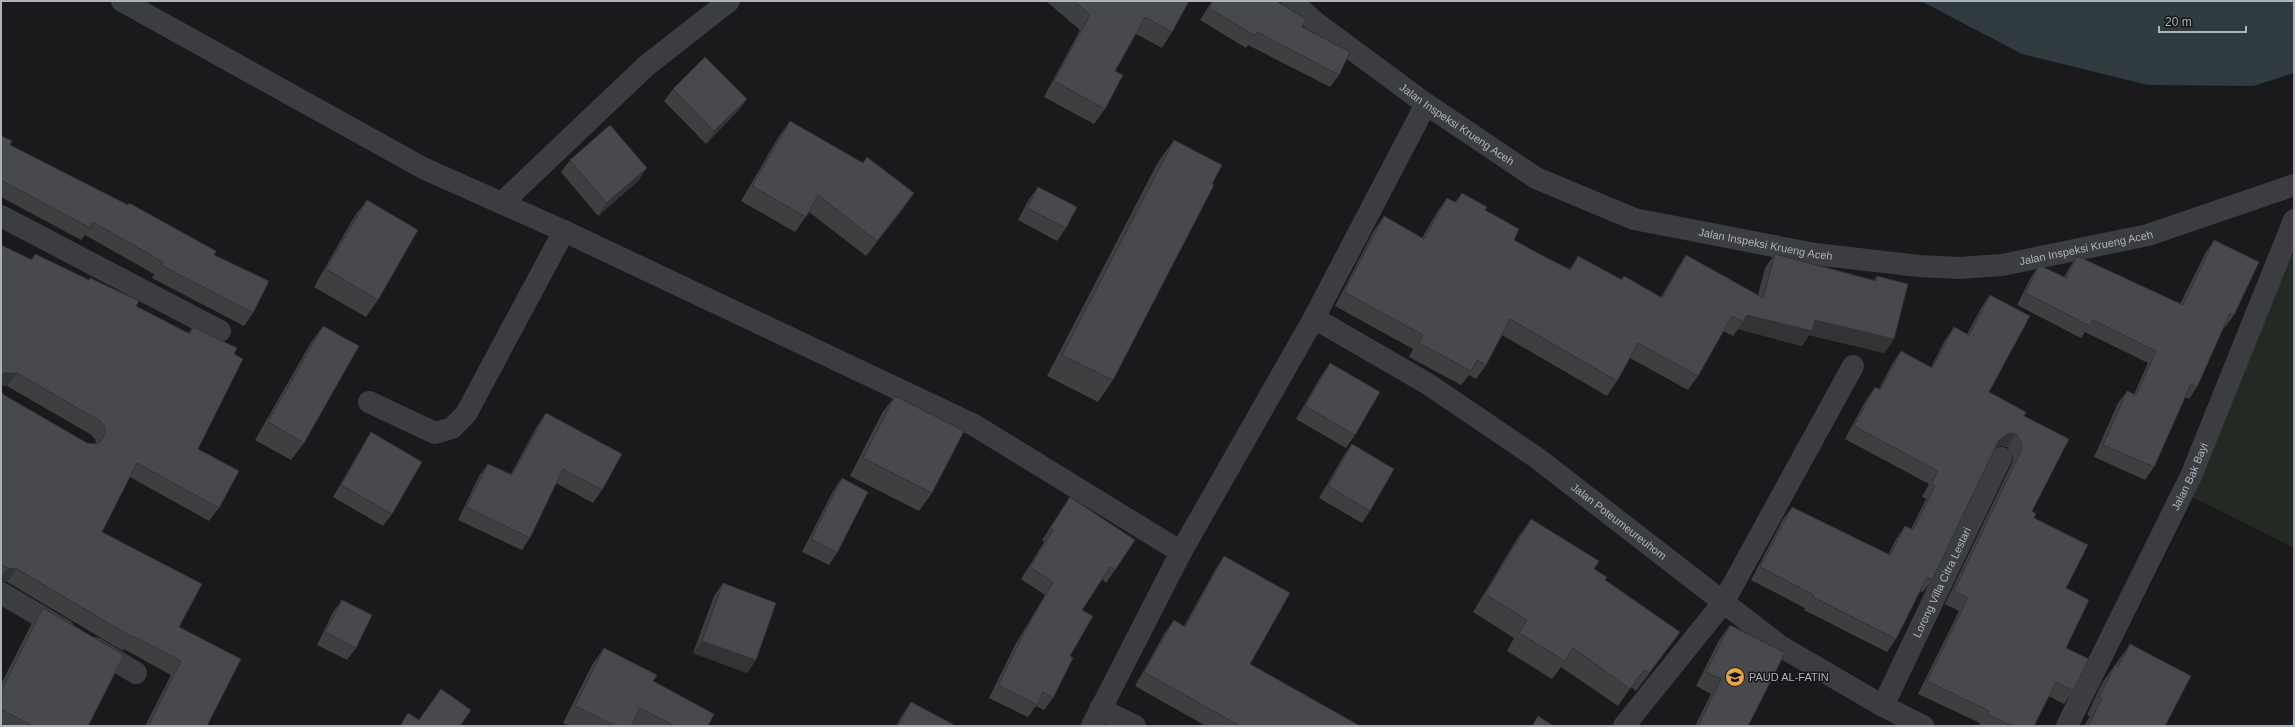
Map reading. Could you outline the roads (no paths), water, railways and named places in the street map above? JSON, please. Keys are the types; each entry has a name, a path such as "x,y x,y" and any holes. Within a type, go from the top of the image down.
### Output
{"street":[{"path":"122,1 423,168 564,231 974,425 1181,552"},
{"path":"502,203 646,66 729,1"},
{"name":"Jalan Inspeksi Krueng Aceh","path":"1292,1 1314,22 1426,104 1536,178 1634,220 1815,254 1919,266 1958,268 2002,265 2148,235 2294,185"},
{"path":"1135,726 1096,718 1181,552 1314,318 1426,104"},
{"path":"1,216 220,331"},
{"name":"Jalan Bak Bayi","path":"2066,726 2191,476 2294,220"},
{"path":"369,402 435,433 452,428 466,414 564,231"},
{"name":"Jalan Poteumeureuhom","path":"1314,318 1428,384 1530,454 1780,646 1883,706 1923,726"},
{"path":"1624,726 1723,602 1853,366"},
{"name":"Lorong Villa Citra Lestari","path":"1883,706 2002,458"},
{"path":"1,593 136,672"}],"place":[{"name":"PAUD AL-FATIN","path":"1735,677"}]}
